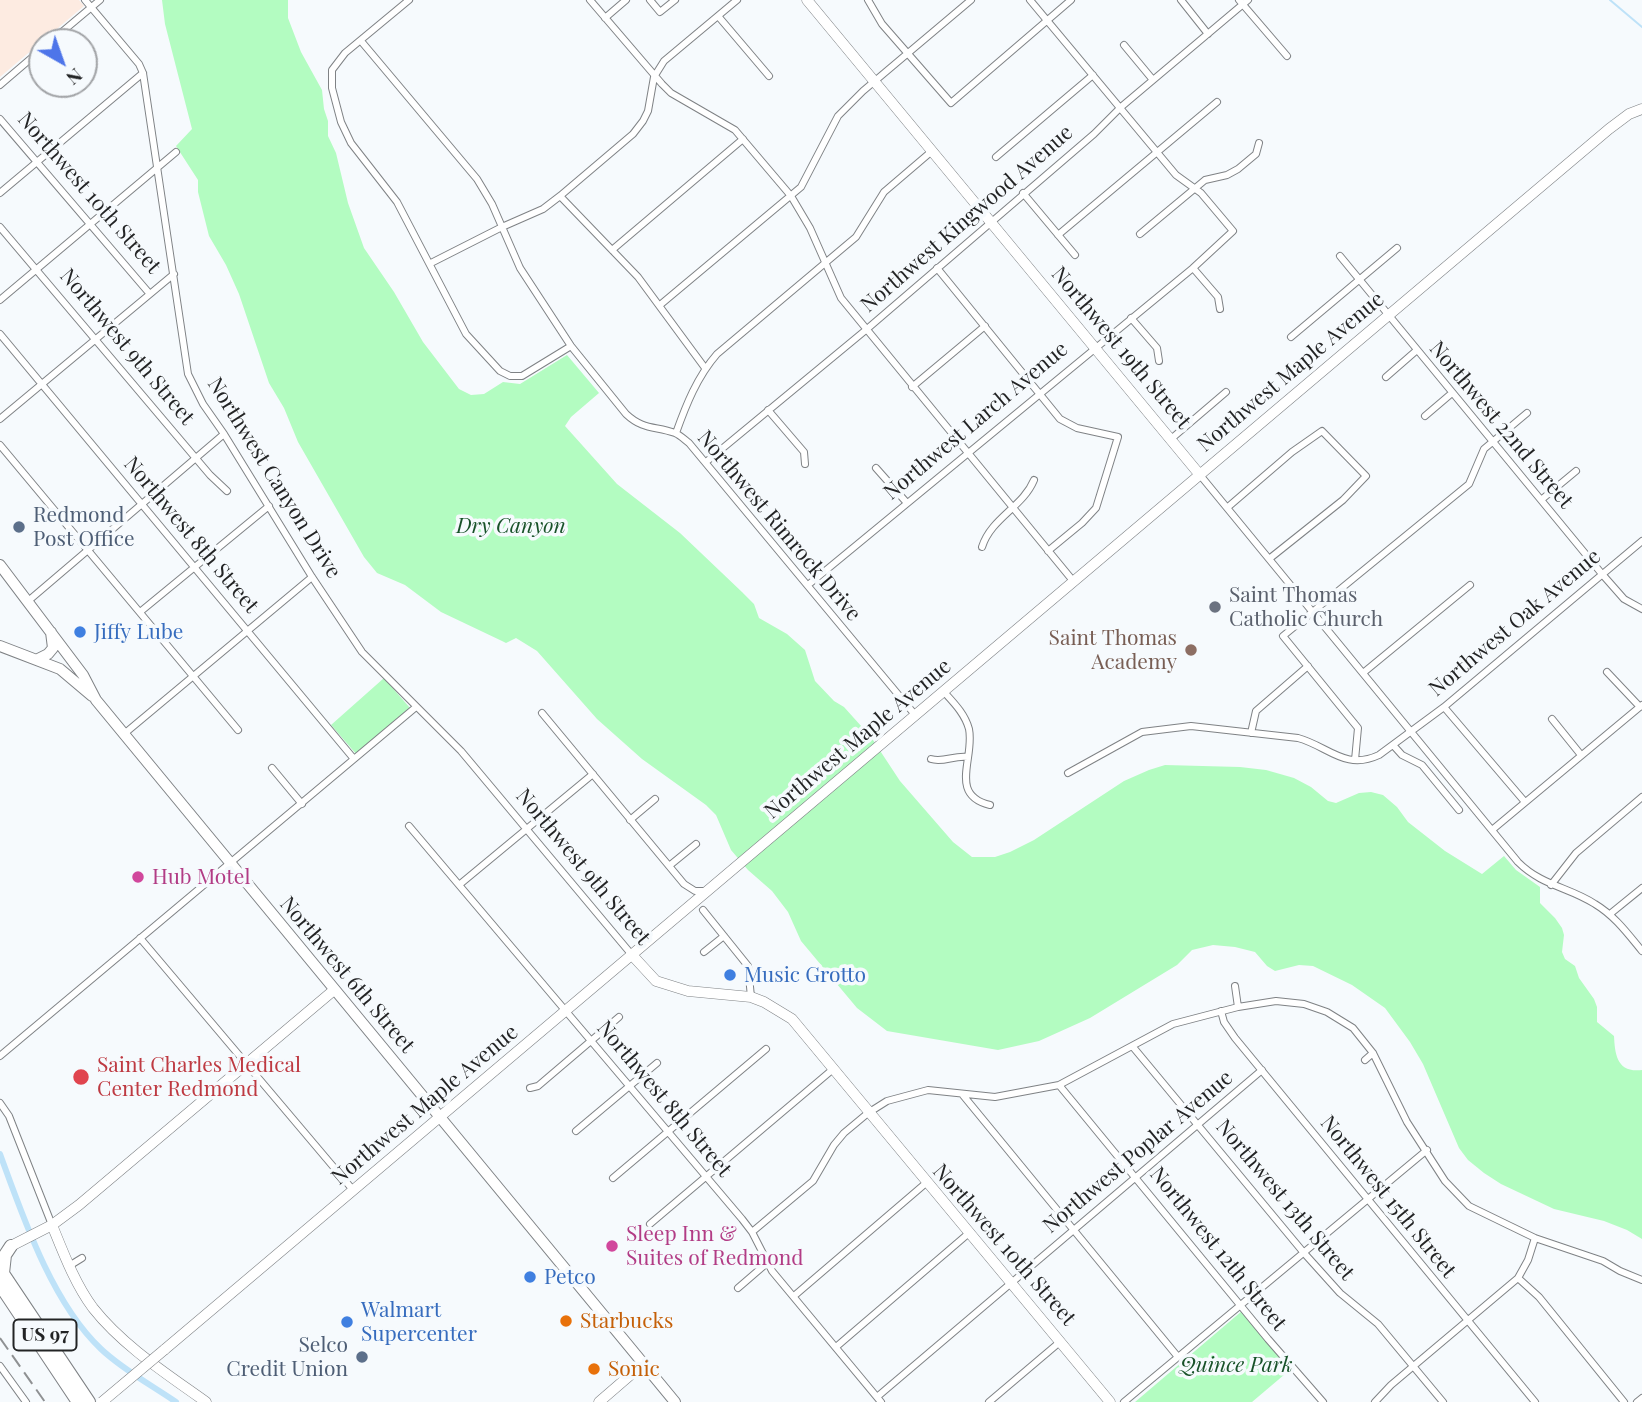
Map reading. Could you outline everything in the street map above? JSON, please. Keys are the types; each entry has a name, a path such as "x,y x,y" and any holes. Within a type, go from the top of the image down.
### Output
{"highway":[{"path":"1,1276 5,1255 11,1245"},
{"name":"US 97","path":"1,1276 78,1402"},
{"name":"US 97","path":"1,1276 89,1402"}],"main road":[{"name":"Northwest 19th Street","path":"807,0 1200,475"},
{"name":"Northwest Maple Avenue","path":"102,1402 1609,129 1629,114 1642,109"},
{"name":"Northwest 6th Street","path":"0,565 83,675 96,700 675,1402"},
{"path":"38,659 53,648 51,631"},
{"path":"0,646 60,669 96,700"},
{"name":"Northwest 9th Street","path":"632,955 656,981 688,991 751,997"},
{"path":"11,1245 52,1225 79,1205 334,990"},
{"path":"751,997 792,1019 868,1113"},
{"name":"Northwest 10th Street","path":"868,1113 1110,1402"},
{"path":"52,1225 69,1266 91,1305 108,1325 206,1402"},
{"path":"599,1402 643,1364"}],"street":[{"path":"0,193 143,73 139,64 85,0"},
{"path":"66,28 100,0"},
{"path":"409,0 345,53 332,70 331,79 341,122 357,151 397,202 466,334 500,371 510,376 522,376 570,346"},
{"path":"590,0 654,77 671,93 726,123 791,196 810,228 841,298 1074,582"},
{"path":"605,18 626,0"},
{"path":"650,0 660,12 675,0"},
{"path":"430,263 543,209 561,196 632,134 643,121 648,111 654,77 664,61 737,0"},
{"path":"868,0 882,24 951,103 1071,0"},
{"path":"956,0 962,7"},
{"path":"660,305 791,196 808,177 838,116 971,0"},
{"path":"1030,0 1176,175 1194,188"},
{"path":"1181,0 1208,34"},
{"path":"1243,1 1287,56"},
{"name":"Northwest Kingwood Avenue","path":"706,462 867,329 1094,134 1121,107 1243,1"},
{"path":"718,16 769,76"},
{"name":"Northwest Rimrock Drive","path":"361,41 477,179 520,268 570,346 635,422 676,433 689,443 916,716"},
{"path":"1124,45 1153,80"},
{"path":"0,85 28,61"},
{"name":"Northwest Canyon Drive","path":"143,73 188,374 203,404 362,652 416,707"},
{"path":"996,157 1093,75"},
{"path":"1058,235 1217,102"},
{"name":"Northwest 10th Street","path":"0,119 149,293"},
{"path":"612,250 743,139"},
{"path":"1140,234 1205,180 1227,175 1238,169 1256,154 1259,143"},
{"path":"676,433 688,400 705,369 717,354 856,237 884,192 932,151"},
{"path":"0,300 176,152"},
{"name":"Northwest Larch Avenue","path":"808,585 1193,268 1233,231 1194,188"},
{"path":"1023,193 1075,255"},
{"path":"561,196 638,277 705,369"},
{"name":"Northwest 9th Street","path":"0,227 227,491"},
{"path":"1291,337 1397,248"},
{"name":"Northwest 22nd Street","path":"1340,256 1602,574 1624,599 1642,609"},
{"path":"937,268 1060,419 1077,428 1118,437 1096,508 1048,551"},
{"path":"1193,268 1218,297 1220,309"},
{"path":"0,419 174,274"},
{"path":"1131,318 1157,348 1159,361"},
{"path":"912,387 985,326"},
{"name":"Northwest 8th Street","path":"0,334 354,759"},
{"path":"1386,377 1417,351"},
{"path":"1171,439 1226,392"},
{"path":"1425,416 1452,393"},
{"path":"768,410 804,452 805,464"},
{"path":"1068,773 1142,732 1191,726 1298,738 1311,741 1337,757 1355,760 1358,728 1283,636 1469,484 1484,449 1527,413"},
{"path":"1228,507 1292,452 1322,431 1366,476 1343,500 1269,559"},
{"path":"27,602 224,434"},
{"path":"0,445 238,730"},
{"path":"876,468 906,503"},
{"path":"1541,500 1576,471"},
{"name":"Northwest 19th Street","path":"1200,475 1528,873 1582,896 1610,914 1642,951"},
{"path":"982,547 986,536 1028,494 1034,480"},
{"path":"140,612 269,506"},
{"name":"Northwest Oak Avenue","path":"1355,760 1370,760 1393,746 1444,707 1642,541"},
{"path":"124,734 312,577"},
{"path":"1363,673 1470,585"},
{"path":"1251,733 1256,711 1308,666"},
{"path":"1492,830 1641,706 1607,672"},
{"path":"944,692 963,713 969,728 965,777 970,792 978,802 990,805"},
{"path":"0,1056 416,707"},
{"name":"Northwest 9th Street","path":"416,707 461,751 632,955"},
{"path":"1444,707 1525,802"},
{"path":"542,713 684,884 690,898 689,906"},
{"path":"1552,719 1581,755"},
{"path":"1393,746 1402,755 1422,765 1459,810"},
{"path":"931,759 940,762 951,757 968,757"},
{"path":"272,768 302,804"},
{"path":"459,885 593,774"},
{"path":"1551,885 1576,853 1642,797"},
{"path":"630,820 655,799"},
{"name":"Northwest 8th Street","path":"409,826 706,1176 752,1233 767,1263 879,1399"},
{"path":"669,866 696,844"},
{"path":"684,884 701,893 708,891"},
{"path":"1610,914 1642,888"},
{"path":"703,910 748,966 751,997"},
{"path":"704,952 724,936"},
{"path":"140,938 353,1190"},
{"path":"1235,986 1238,1007"},
{"path":"752,1233 813,1181 834,1145 868,1113 887,1101 928,1090 995,1097 1059,1085 1173,1024 1238,1007 1276,1001 1316,1008 1353,1028 1373,1053 1407,1122 1445,1181 1469,1206 1535,1238 1603,1261 1620,1272 1642,1280"},
{"name":"Northwest 15th Street","path":"1221,1011 1224,1022 1262,1070 1535,1402"},
{"path":"530,1088 538,1086 619,1017"},
{"name":"Northwest 13th Street","path":"1132,1047 1304,1253 1340,1293 1378,1324 1443,1402"},
{"path":"613,1178 766,1049"},
{"path":"1364,1060 1373,1053"},
{"path":"576,1131 657,1063"},
{"path":"650,1224 832,1070"},
{"name":"Northwest Poplar Avenue","path":"879,1399 1262,1070"},
{"name":"Northwest 12th Street","path":"1059,1085 1320,1401"},
{"path":"961,1094 1178,1357"},
{"path":"0,1103 9,1116 52,1225"},
{"path":"1124,1402 1427,1150"},
{"path":"794,1296 926,1183"},
{"path":"835,1347 969,1233"},
{"path":"1376,1402 1391,1385 1518,1278 1528,1260 1535,1238"},
{"path":"69,1266 82,1258"},
{"path":"738,1288 767,1263"},
{"path":"1518,1278 1539,1297 1624,1402"},
{"path":"989,1402 1061,1341"},
{"path":"0,1366 26,1402"},
{"path":"1637,1402 1642,1398"}],"shaded area":[{"path":"0,0 79,0 84,6 58,28 28,28 28,53 0,77"}],"green space":[{"name":"Dry Canyon","path":"162,0 288,0 288,18 301,52 322,90 328,136 336,153 348,203 364,248 423,342 459,389 471,395 484,394 503,382 520,384 567,355 599,393 571,417 565,426 617,484 680,533 742,592 754,604 759,618 787,634 805,650 815,681 834,701 844,707 871,737 900,781 953,842 972,857 995,857 1010,852 1034,840 1124,781 1165,765 1266,770 1294,778 1328,801 1336,803 1359,793 1383,795 1397,807 1408,822 1445,851 1482,874 1504,856 1516,870 1540,887 1540,903 1562,928 1562,952 1565,959 1575,966 1579,978 1594,999 1597,1022 1614,1036 1615,1050 1622,1066 1642,1070 1642,1239 1604,1221 1554,1209 1501,1184 1468,1160 1459,1148 1423,1064 1385,1008 1352,985 1313,966 1299,965 1275,971 1255,952 1213,945 1192,950 1177,965 1090,1018 1039,1041 998,1050 887,1031 857,1008 801,941 788,912 772,891 748,870 731,850 716,815 706,805 642,759 597,719 537,651 516,638 506,643 441,612 405,585 377,573 364,557 298,442 284,408 269,383 239,294 209,236 198,192 198,180 176,146 192,129 165,24"},
{"path":"384,678 410,708 357,755 331,725"},
{"name":"Quince Park","path":"1242,1311 1291,1369 1252,1402 1135,1402"}],"waterway":[{"path":"1610,0 1642,27"},
{"path":"0,1154 41,1258 68,1308 84,1330 109,1356 176,1402"}],"railway":[{"path":"0,1338 45,1402"}],"place":[{"name":"Redmond Post Office","path":"19,527"},
{"name":"Saint Thomas Catholic Church","path":"1215,607"},
{"name":"Jiffy Lube","path":"80,632"},
{"name":"Saint Thomas Academy","path":"1191,650"},
{"name":"Hub Motel","path":"138,877"},
{"name":"Music Grotto","path":"730,975"},
{"name":"Saint Charles Medical Center Redmond","path":"81,1077"},
{"name":"Sleep Inn & Suites of Redmond","path":"612,1246"},
{"name":"Petco","path":"530,1277"},
{"name":"Starbucks","path":"566,1321"},
{"name":"Walmart Supercenter","path":"347,1322"},
{"name":"Selco Credit Union","path":"362,1357"},
{"name":"Sonic","path":"594,1369"}]}
